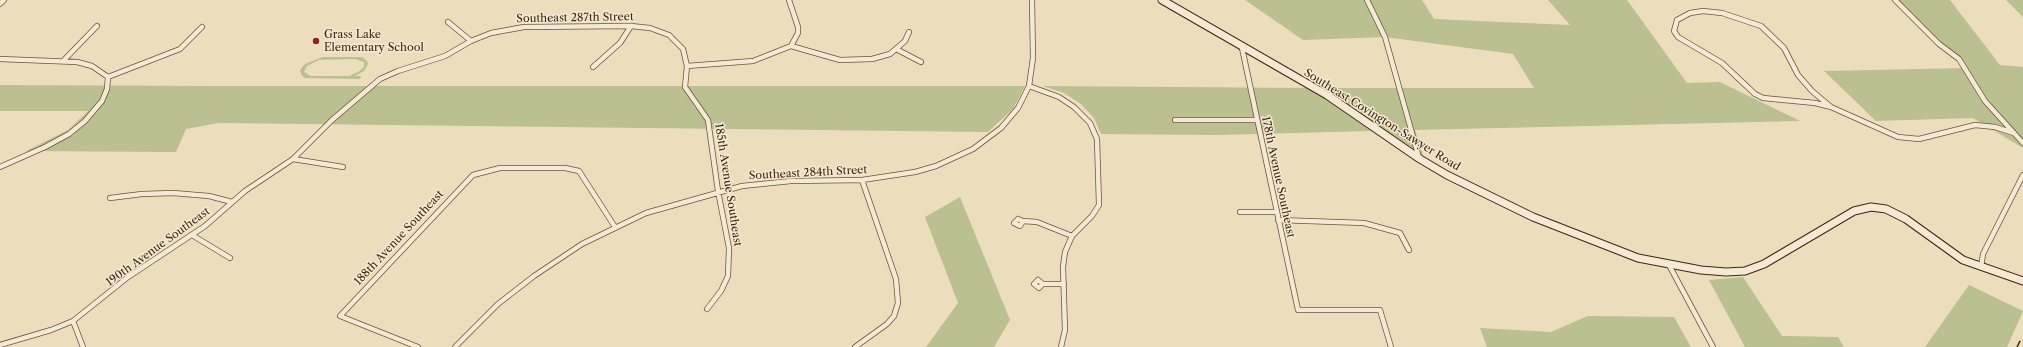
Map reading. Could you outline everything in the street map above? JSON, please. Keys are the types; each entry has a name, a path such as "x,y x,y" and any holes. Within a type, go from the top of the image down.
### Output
{"street":[{"path":"0,4 4,0"},
{"path":"789,0 798,27 798,33 791,46"},
{"name":"Southeast 284th Street","path":"455,347 498,304 534,276 582,244 646,213 718,191 791,181 862,180 915,172 936,166 973,148 1001,128 1018,108 1029,86 1033,58 1032,0"},
{"name":"Southeast Covington-Sawyer Road","path":"1162,0 1242,48 1327,95 1420,159 1472,188 1533,217 1611,248 1668,265 1716,272 1738,272 1753,269 1791,249 1854,211 1865,207 1879,207 1893,212 1915,224 1953,254 1981,267"},
{"path":"1367,0 1385,37 1420,159"},
{"path":"1895,0 1939,44 1959,58 1985,101 2023,143"},
{"path":"1830,107 1822,101 1802,79 1784,48 1761,26 1722,13 1703,11 1690,13 1677,20 1674,31 1678,37 1722,63 1755,94 1773,100 1800,100 1830,107 1898,137 1919,138 1975,125 1995,127 2014,133"},
{"path":"448,22 471,41"},
{"path":"64,60 97,26"},
{"path":"593,67 620,43 631,26"},
{"name":"Southeast 287th Street","path":"380,79 398,71 445,56 471,41 496,31 524,27 631,26 650,28 669,35 676,40 683,49 687,66"},
{"path":"108,77 180,50 202,27"},
{"path":"687,66 753,61 791,46 840,60 850,61 882,57 896,49 905,41 909,32"},
{"name":"178th Avenue Southeast","path":"1242,48 1256,120 1298,310 1380,310 1391,347"},
{"path":"896,49 921,62"},
{"path":"0,58 18,61 64,60 85,64 99,70 108,77"},
{"name":"185th Avenue Southeast","path":"687,66 684,83 687,91 705,113 708,120 718,191 729,248 728,276 721,291 707,309"},
{"path":"0,167 45,147 69,134 85,121 102,101 107,89 108,77"},
{"name":"190th Avenue Southeast","path":"0,345 51,330 73,321 128,277 205,226 245,191 293,159 332,120 380,79"},
{"path":"1029,86 1059,96 1074,107 1090,123 1097,139 1099,205 1092,216 1072,236 1065,252 1065,330 1061,347"},
{"path":"1174,120 1256,120"},
{"path":"293,159 343,167"},
{"name":"188th Avenue Southeast","path":"418,347 340,316 473,175 484,170 500,168 565,168 579,171 615,228"},
{"path":"2023,175 1983,254 1981,267 2023,281"},
{"path":"855,347 888,324 896,310 898,291 885,247 862,180"},
{"path":"110,198 142,194 173,194 209,196 232,202"},
{"path":"1240,212 1276,212"},
{"path":"1278,220 1364,223 1400,233 1409,250"},
{"path":"1023,221 1044,224 1072,236"},
{"path":"192,235 230,258"},
{"path":"1668,265 1713,347"},
{"path":"1043,284 1064,284"},
{"path":"73,321 83,347"}],"green space":[{"path":"1245,0 1422,0 1434,19 1570,25 1548,0 1627,0 1687,83 1720,82 1800,121 1415,130 1423,155 1322,88 1534,88 1513,54 1385,37 1303,40"},
{"path":"1896,0 1950,0 2000,65 2023,67 2023,148 1973,118 1876,121 1824,71 1966,68 1916,22"},
{"path":"2006,0 2023,0 2023,17"},
{"path":"323,57 362,57 368,64 364,71 355,76 361,76 360,79 305,78 302,76 300,70 305,64","holes":["355,59 364,62 364,67 358,72 349,76 311,76 304,72 307,66 319,60"]},
{"path":"0,85 1025,86 1013,109 988,132 219,123 186,129 176,152 26,151 68,130 88,111 0,111"},
{"path":"1043,86 1309,88 1371,131 1216,135 1101,134 1094,118 1081,104 1064,93"},
{"path":"960,197 1010,320 994,347 926,347 958,303 925,217"},
{"path":"1743,277 1782,336 1838,337 1844,347 1745,347 1709,280"},
{"path":"1969,285 2023,311 2007,347 1925,347"},
{"path":"1588,316 1674,317 1691,347 1487,347 1480,328 1551,332"}],"railway":[{"path":"2017,347 2023,335"}],"place":[{"name":"Grass Lake Elementary School","path":"316,41"}]}
